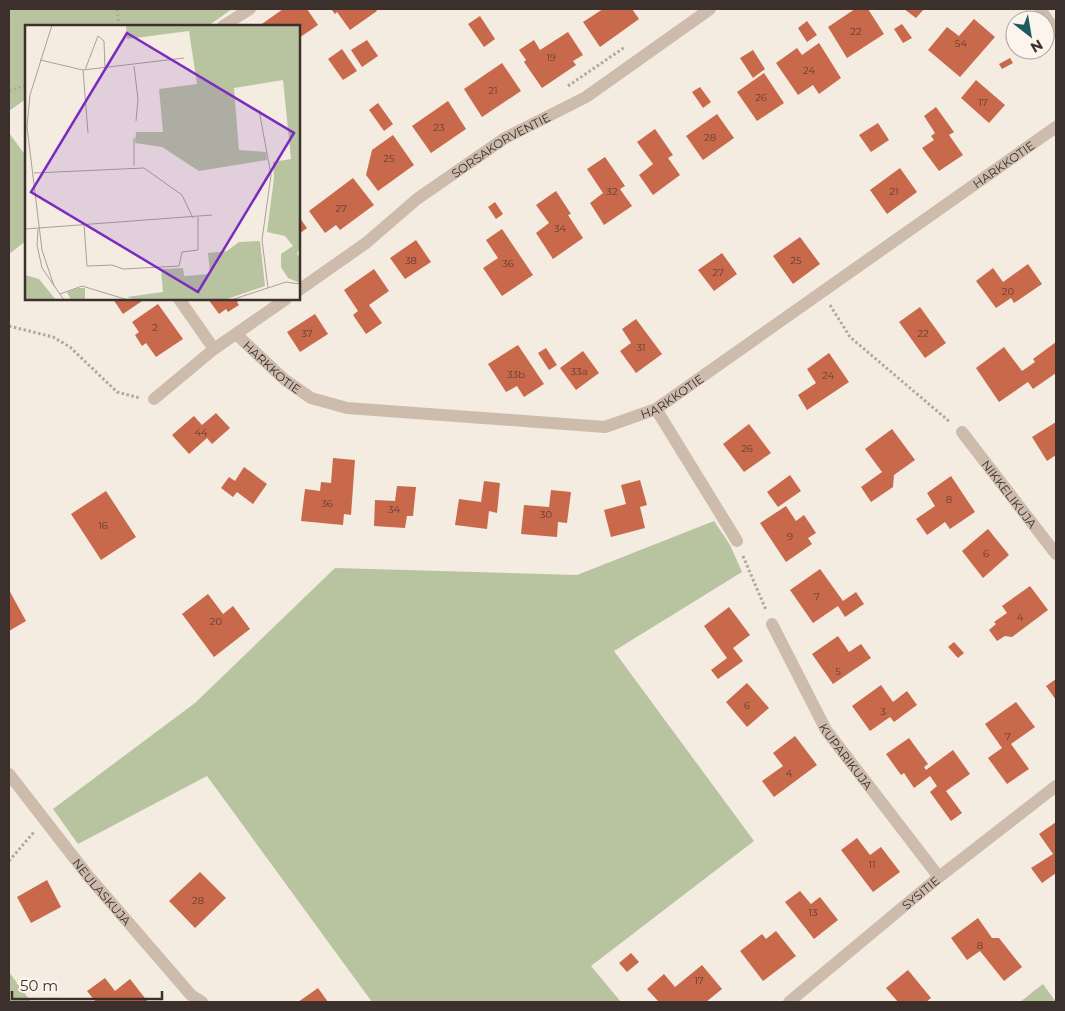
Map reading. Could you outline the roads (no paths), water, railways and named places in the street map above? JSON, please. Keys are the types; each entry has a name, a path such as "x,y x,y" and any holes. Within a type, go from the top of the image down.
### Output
{"street":[{"path":"228,23 250,9"},
{"name":"SORSAKORVENTIE","path":"300,289 366,243 417,199 505,138 586,97 710,9"},
{"path":"1040,9 1056,32"},
{"name":"HARKKOTIE","path":"236,334 292,385 311,398 347,408 606,427 656,409 1056,127"},
{"path":"180,300 214,349"},
{"path":"154,399 214,349 285,300"},
{"path":"656,409 737,541"},
{"name":"NIKKELIKUJA","path":"962,432 1056,554"},
{"name":"KUPARIKUJA","path":"772,624 826,730 939,877"},
{"name":"NEULASKUJA","path":"9,774 95,884 191,995 202,1002"},
{"name":"SYSITIE","path":"789,1002 939,877 1056,786"}]}
